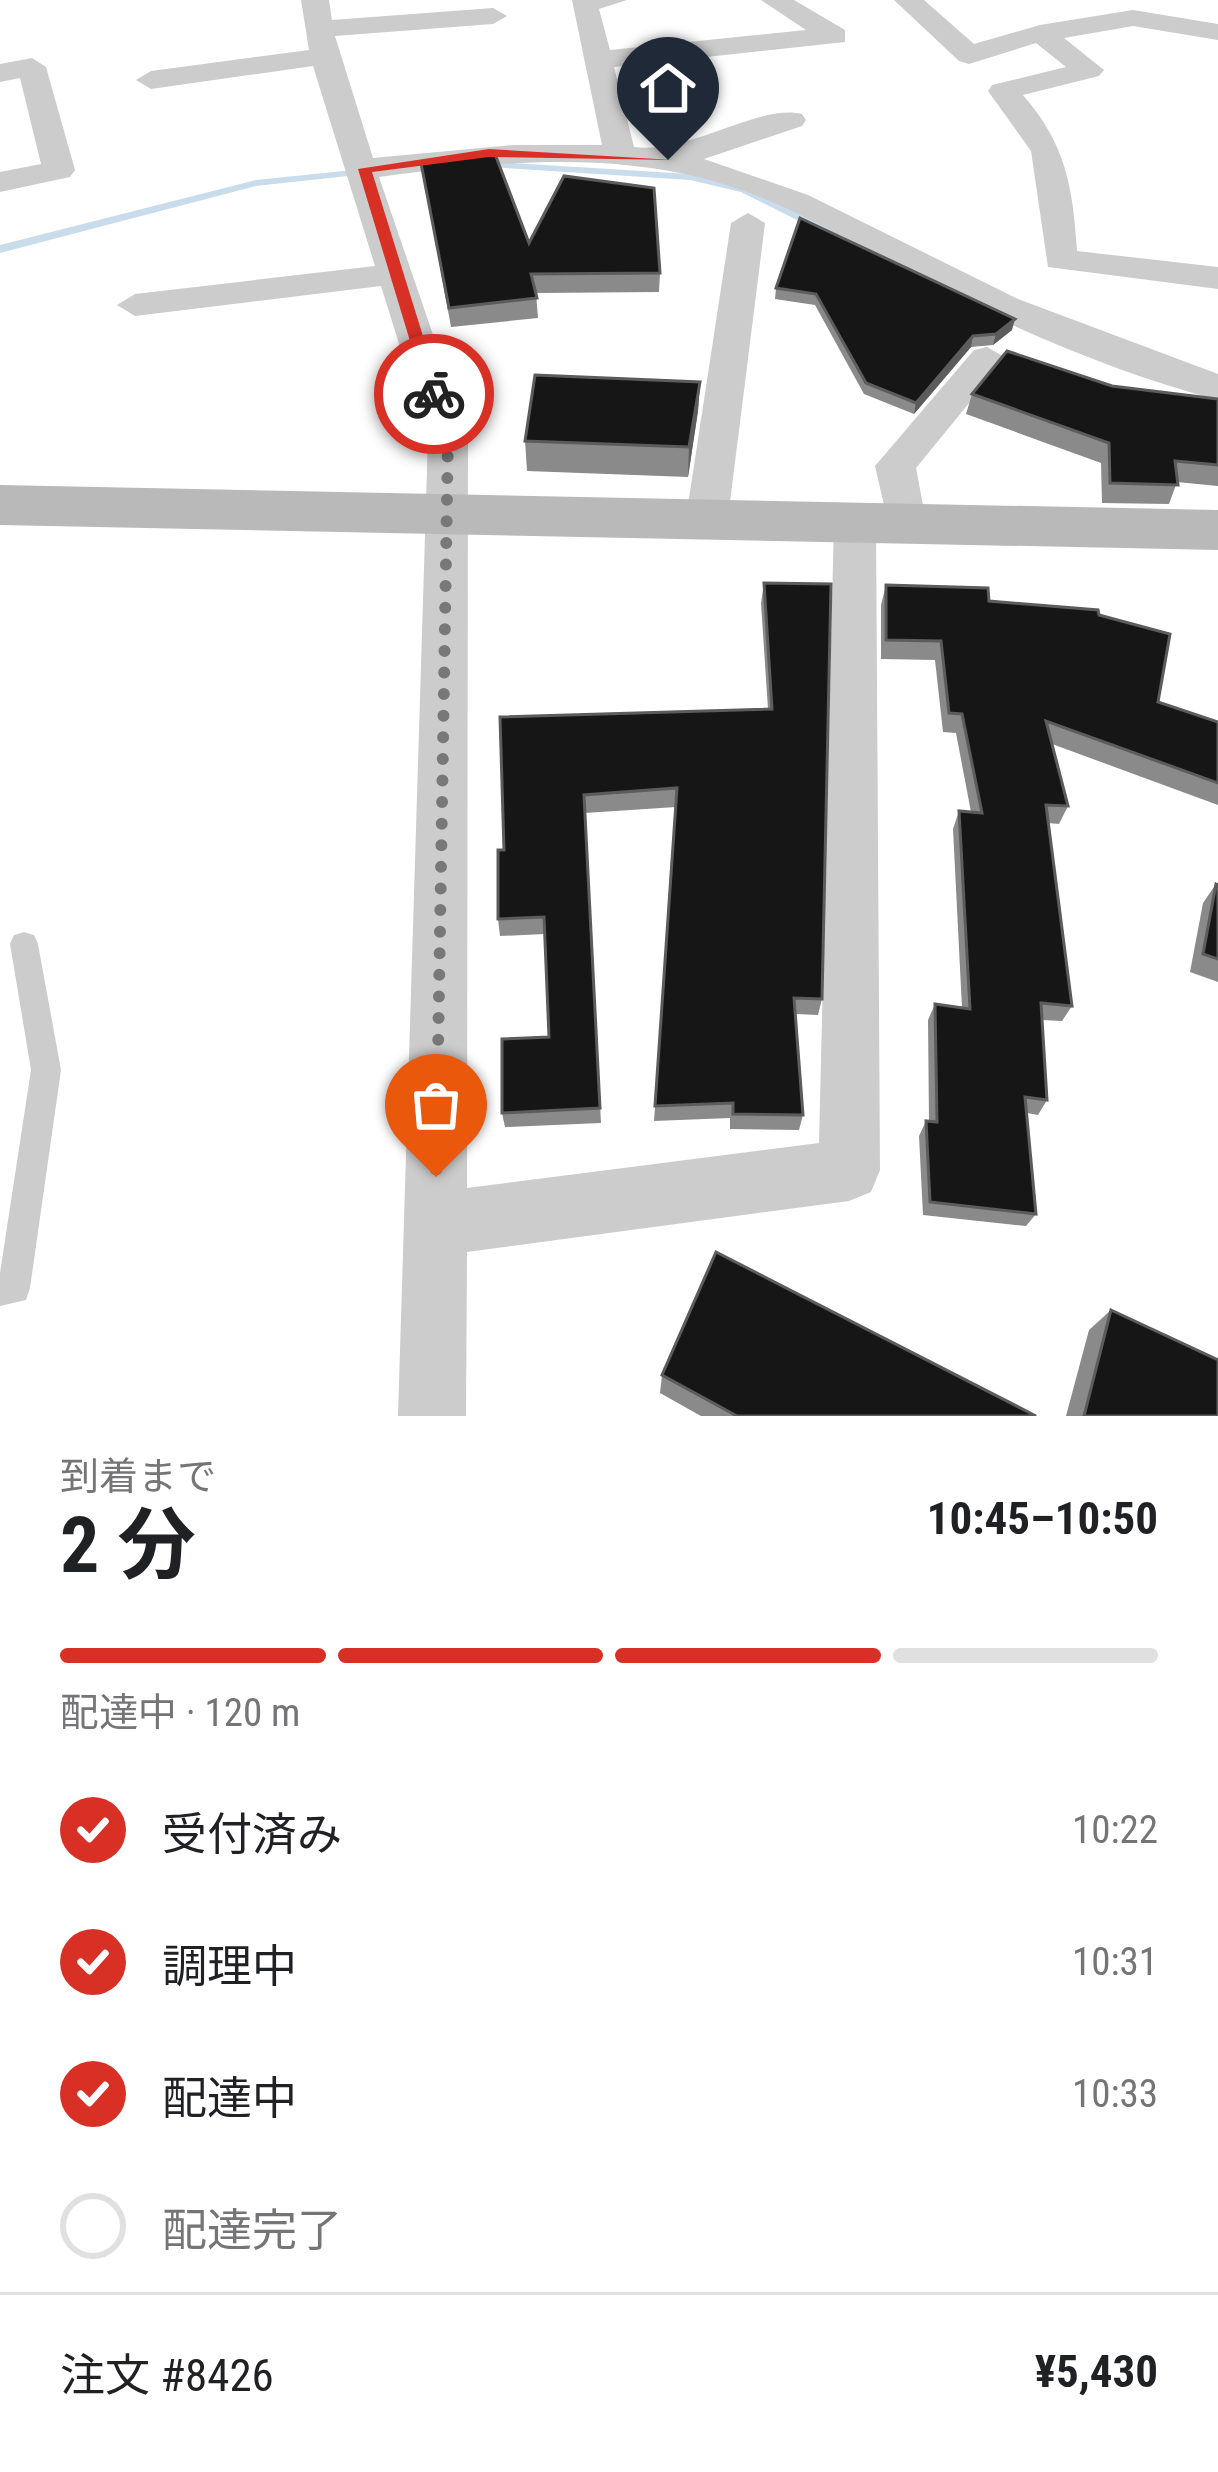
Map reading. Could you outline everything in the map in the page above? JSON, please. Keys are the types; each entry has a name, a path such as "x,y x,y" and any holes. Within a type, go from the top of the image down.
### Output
{"street":[{"path":"613,0 584,2 620,155"},
{"path":"598,60 835,36 778,0"},
{"path":"908,0 969,56 1040,33 1133,18 1218,32"},
{"path":"1069,0 1096,23"},
{"path":"152,80 319,28 493,16"},
{"path":"319,28 448,436 432,1416"},
{"path":"1040,33 1089,70 1003,91 1042,133 1055,165 1060,260 1218,278"},
{"path":"0,73 32,67 59,170 0,182"},
{"path":"668,160 791,120"},
{"path":"364,169 489,153 668,160 760,184 1004,307 1218,388"},
{"path":"707,518 748,223"},
{"path":"135,304 394,274"},
{"path":"436,1224 849,1170 880,521 895,466 987,358"},
{"path":"0,505 1218,530"}],"lane":[{"path":"0,1290 14,1288 46,1070 24,944"}],"building":[{"path":"495,154 529,243 564,176 654,188 660,273 531,274 537,298 449,308 421,163"},
{"path":"800,218 1015,319 996,334 973,336 916,403 866,383 816,294 776,288"},
{"path":"1007,351 1112,386 1218,399 1218,465 1175,461 1178,485 1110,483 1109,443 972,394"},
{"path":"535,375 700,382 689,447 525,441"},
{"path":"764,583 831,584 822,999 794,998 803,1115 733,1114 733,1103 655,1106 677,788 584,795 600,1108 502,1113 502,1039 549,1037 544,917 498,919 498,850 504,850 500,717 772,709"},
{"path":"886,585 988,588 989,601 1098,610 1099,615 1170,634 1158,702 1218,722 1218,783 1046,721 1068,806 1046,805 1072,1006 1041,1003 1047,1100 1025,1097 1036,1214 930,1202 926,1121 937,1122 935,1004 970,1009 959,811 982,813 962,714 949,713 941,641 886,640"},
{"path":"1218,885 1218,959 1203,954"},
{"path":"716,1252 1036,1416 737,1416 662,1375"},
{"path":"1111,1310 1218,1360 1218,1416 1084,1416"}],"waterway":[{"path":"478,164 690,177 745,189 835,235"},
{"path":"0,249 256,183 353,173"}],"way so far":[{"path":"434,394 448,436 436,1177"}],"route":[{"path":"434,394 364,169 489,153 668,160"}]}
